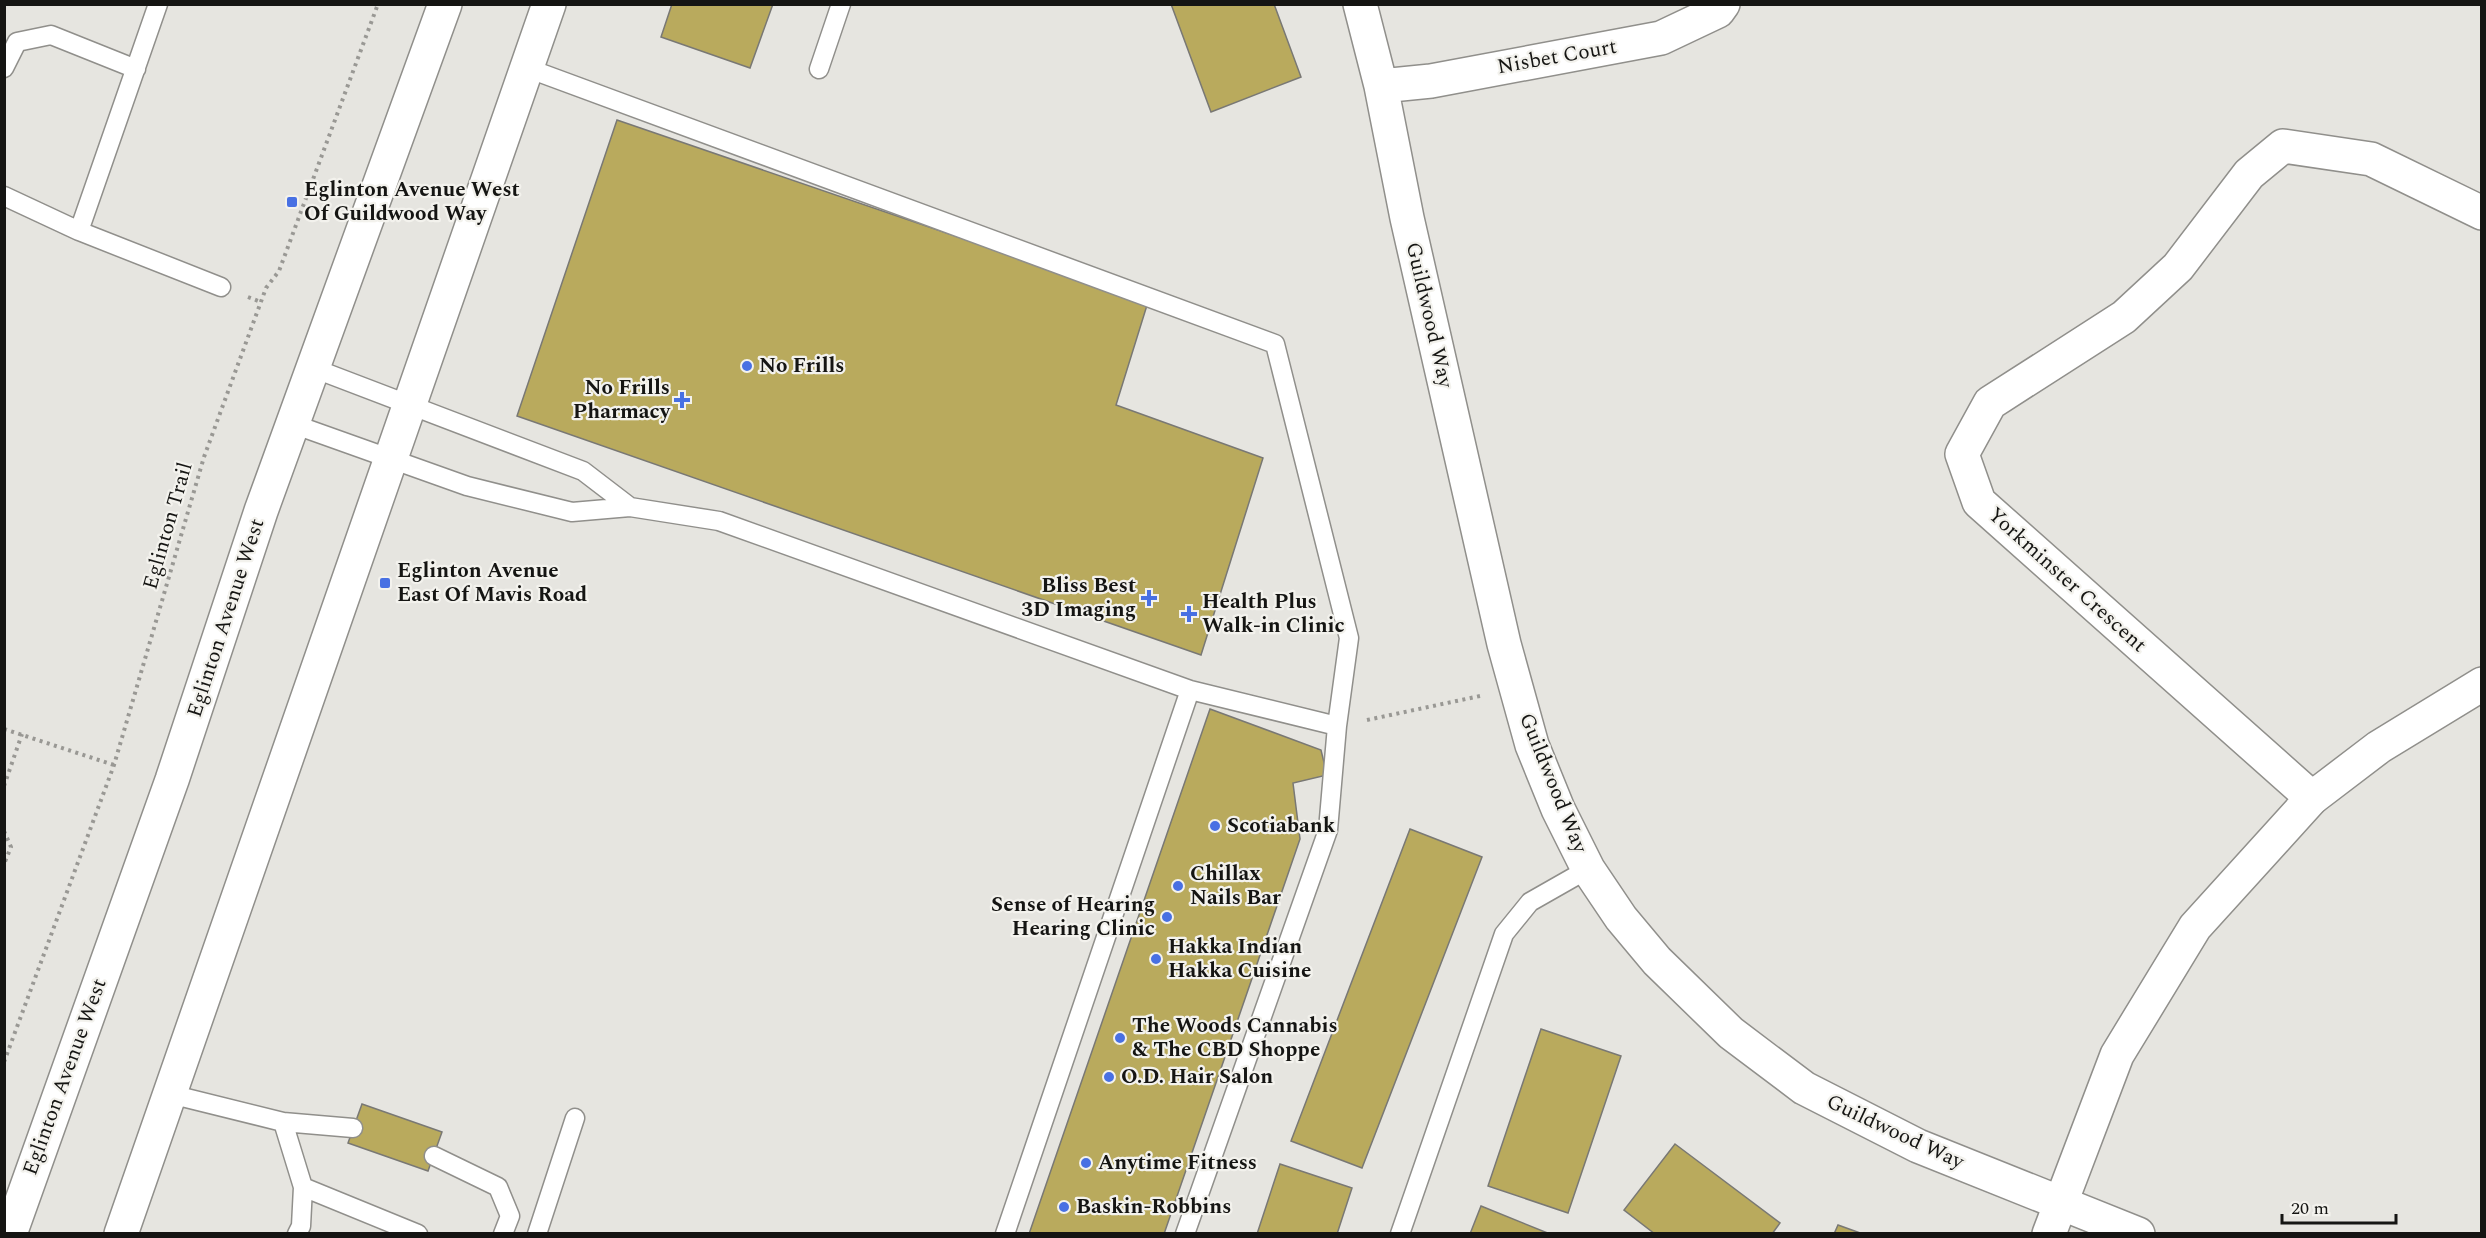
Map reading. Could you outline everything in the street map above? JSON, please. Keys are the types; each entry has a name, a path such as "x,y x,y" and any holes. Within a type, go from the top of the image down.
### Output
{"street":[{"name":"Eglinton Avenue West","path":"10,1233 172,780 261,511 445,4"},
{"path":"121,1233 549,4"},
{"name":"Guildwood Way","path":"1360,4 1382,86 1407,218 1501,633 1532,745 1558,809 1588,868 1621,918 1658,961 1731,1034 1804,1088 1918,1146 2139,1233"},
{"name":"Nisbet Court","path":"1382,86 1431,81 1661,39 1718,11 1723,4"},
{"name":"Yorkminster Crescent","path":"2312,798 1979,501 1962,454 1990,403 2124,317 2178,267 2248,174 2283,146 2371,159 2481,213"},
{"path":"2049,1233 2117,1055 2203,918 2312,798 2379,747 2481,684"}],"lane":[{"path":"80,231 158,4"},
{"path":"819,69 841,4"},
{"path":"4,68 17,42 51,35 136,69"},
{"path":"527,68 1275,344 1349,638 1337,726 1328,830 1185,1233"},
{"path":"4,196 80,231 221,287"},
{"path":"313,368 583,471 630,507"},
{"path":"293,424 467,486 572,512 630,507 719,521 1190,690 1337,726"},
{"path":"1005,1233 1190,690"},
{"path":"1400,1233 1504,934 1530,902 1588,868"},
{"path":"170,1094 282,1122 353,1128"},
{"path":"537,1233 575,1119"},
{"path":"282,1122 303,1188 303,1231"},
{"path":"434,1156 498,1187 510,1216 503,1233"},
{"path":"303,1188 418,1233"}],"path":[{"name":"Eglinton Trail","path":"4,1062 114,765 204,457 266,288 279,271 378,4"},
{"path":"1337,726 1461,699 1517,691"},
{"path":"4,729 114,765"},
{"path":"4,786 22,734"},
{"path":"4,831 11,847 4,864"}],"building":[{"path":"672,4 773,4 750,68 661,37"},
{"path":"1171,4 1274,4 1301,77 1211,112"},
{"path":"617,120 1148,302 1116,405 1263,458 1201,655 517,416"},
{"path":"1210,709 1321,750 1327,775 1293,783 1300,839 1164,1234 1029,1234"},
{"path":"1410,829 1482,857 1362,1168 1291,1141"},
{"path":"1541,1029 1621,1056 1568,1213 1488,1186"},
{"path":"362,1104 442,1132 428,1171 348,1143"},
{"path":"1675,1144 1780,1223 1772,1234 1655,1234 1624,1210"},
{"path":"1280,1164 1352,1188 1337,1234 1257,1234"},
{"path":"1481,1206 1550,1234 1470,1234"},
{"path":"1838,1225 1863,1234 1834,1234"}],"place":[{"name":"Eglinton Avenue West Of Guildwood Way","path":"292,202"},
{"name":"No Frills","path":"747,366"},
{"name":"No Frills Pharmacy","path":"682,400"},
{"name":"Eglinton Avenue East Of Mavis Road","path":"385,583"},
{"name":"Bliss Best 3D Imaging","path":"1149,598"},
{"name":"Health Plus Walk-in Clinic","path":"1189,614"},
{"name":"Scotiabank","path":"1215,826"},
{"name":"Chillax Nails Bar","path":"1178,886"},
{"name":"Sense of Hearing Hearing Clinic","path":"1167,917"},
{"name":"Hakka Indian Hakka Cuisine","path":"1156,959"},
{"name":"The Woods Cannabis & The CBD Shoppe","path":"1120,1038"},
{"name":"O.D. Hair Salon","path":"1109,1077"},
{"name":"Anytime Fitness","path":"1086,1163"},
{"name":"Baskin-Robbins","path":"1064,1207"}]}
